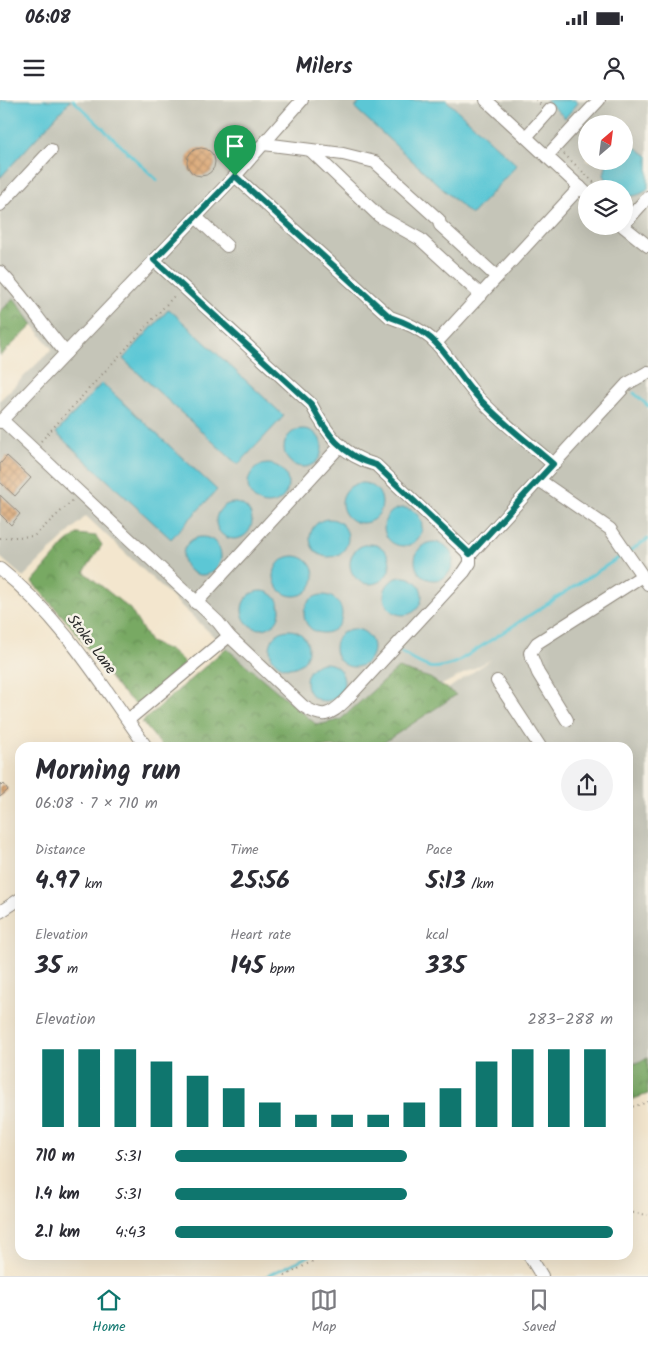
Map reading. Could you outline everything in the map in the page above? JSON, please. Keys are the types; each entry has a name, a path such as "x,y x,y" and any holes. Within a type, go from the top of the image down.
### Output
{"street":[{"path":"302,100 235,176 1,421 303,706 314,713 323,715 333,712 438,603 470,563 470,554 627,384 648,372"},
{"path":"486,100 578,185"},
{"path":"547,156 599,100"},
{"path":"526,137 551,109"},
{"path":"264,144 343,154 375,162 439,220 440,224 497,277"},
{"path":"0,205 51,150"},
{"path":"310,150 378,216 420,239 481,295"},
{"path":"235,176 390,317 421,330 437,342 477,396 553,464"},
{"path":"437,342 497,277 578,195"},
{"path":"633,214 648,197"},
{"path":"196,217 227,246"},
{"path":"633,233 648,246"},
{"path":"154,260 311,404 326,432 358,460 376,465 470,554"},
{"path":"0,272 18,290 44,329 66,353"},
{"path":"196,603 341,445"},
{"path":"539,480 610,529 645,580 537,643 530,653 538,673 568,720"},
{"name":"Stoke Lane","path":"0,569 27,591 48,613 143,742"},
{"path":"128,720 229,636"},
{"path":"497,681 537,742"},
{"path":"0,912 15,902"},
{"path":"532,1260 542,1276"}],"path":[{"path":"39,456 37,445 183,287"},
{"path":"0,538 34,536 79,494"},
{"path":"633,1106 648,1102"},
{"path":"633,1213 648,1215"},
{"path":"285,1276 315,1260"}],"shaded area":[{"path":"0,100 648,100 648,1075 633,1080 633,742 369,742 492,659 335,740 226,648 86,516 23,577 0,557 0,400 52,349 13,300 0,313"}],"green space":[{"path":"14,298 33,325 0,356 0,312"},
{"path":"77,534 96,536 102,545 84,572 130,609 150,642 172,651 185,663 148,701 134,703 119,689 70,625 32,582 65,544"},
{"path":"226,648 317,725 340,720 398,668 430,678 456,695 385,742 159,742 142,722"},
{"path":"648,1058 648,1094 633,1099 633,1064"}],"water":[{"path":"0,100 71,100 0,178"},
{"path":"362,100 446,100 517,165 471,215 355,108"},
{"path":"546,100 575,100 578,103 565,118"},
{"path":"633,148 637,148 648,156 648,189 640,194 633,196 633,180 606,180 604,175 605,170 633,170"},
{"path":"169,309 284,416 238,465 123,359"},
{"path":"102,383 217,490 171,539 56,433"},
{"path":"303,429 310,430 316,435 321,441 321,455 316,461 310,466 303,467 296,466 290,461 285,455 284,448 285,441 290,435 296,430"},
{"path":"268,464 282,470 288,484 282,498 268,504 254,498 248,484 254,470"},
{"path":"366,483 373,486 379,492 382,503 381,511 373,520 366,523 358,523 351,520 343,511 342,499 345,492 354,484"},
{"path":"234,503 241,504 247,508 251,514 251,528 247,534 241,538 234,539 227,538 221,534 217,528 216,521 217,514 221,508 227,504"},
{"path":"403,508 416,514 422,527 416,540 403,546 390,540 384,527 390,514"},
{"path":"329,519 342,525 348,538 342,551 329,557 316,551 310,538 316,525"},
{"path":"202,537 216,542 221,556 216,570 202,575 188,570 183,556 188,542"},
{"path":"434,542 448,547 453,561 448,575 434,580 420,575 415,561 420,547"},
{"path":"370,544 384,550 390,564 384,578 370,584 356,578 350,564 356,550"},
{"path":"294,556 308,562 314,576 308,590 294,596 280,590 274,576 280,562"},
{"path":"403,577 417,582 422,596 417,610 403,615 389,610 384,596 389,582"},
{"path":"261,591 275,596 280,610 275,624 261,629 247,624 242,610 247,596"},
{"path":"323,595 337,600 342,614 337,628 323,633 309,628 304,614 309,600"},
{"path":"354,629 367,635 373,648 367,661 354,667 341,661 335,648 341,635"},
{"path":"289,630 296,631 302,636 307,642 307,656 302,662 296,667 289,668 282,667 276,662 271,656 270,649 271,642 276,636 282,631"},
{"path":"325,663 339,668 344,682 339,696 325,701 311,696 306,682 311,668"}],"building":[{"path":"201,148 211,152 215,162 211,172 201,176 191,172 187,162 191,152"},
{"path":"7,456 31,478 15,496 0,482 0,464"},
{"path":"0,495 20,514 11,525 0,514"},
{"path":"0,784 2,786 4,784 8,790 0,797"}],"waterway":[{"path":"73,100 157,180"},
{"path":"634,393 648,406"},
{"path":"628,552 648,539"},
{"path":"401,652 428,667 440,667 457,662 623,555"},
{"path":"267,1276 301,1260"}],"route":[{"path":"235,176 390,317 404,321 421,330 437,342 477,396 553,464 470,554 376,465 358,460 326,432 311,404 154,260 235,176"}]}
